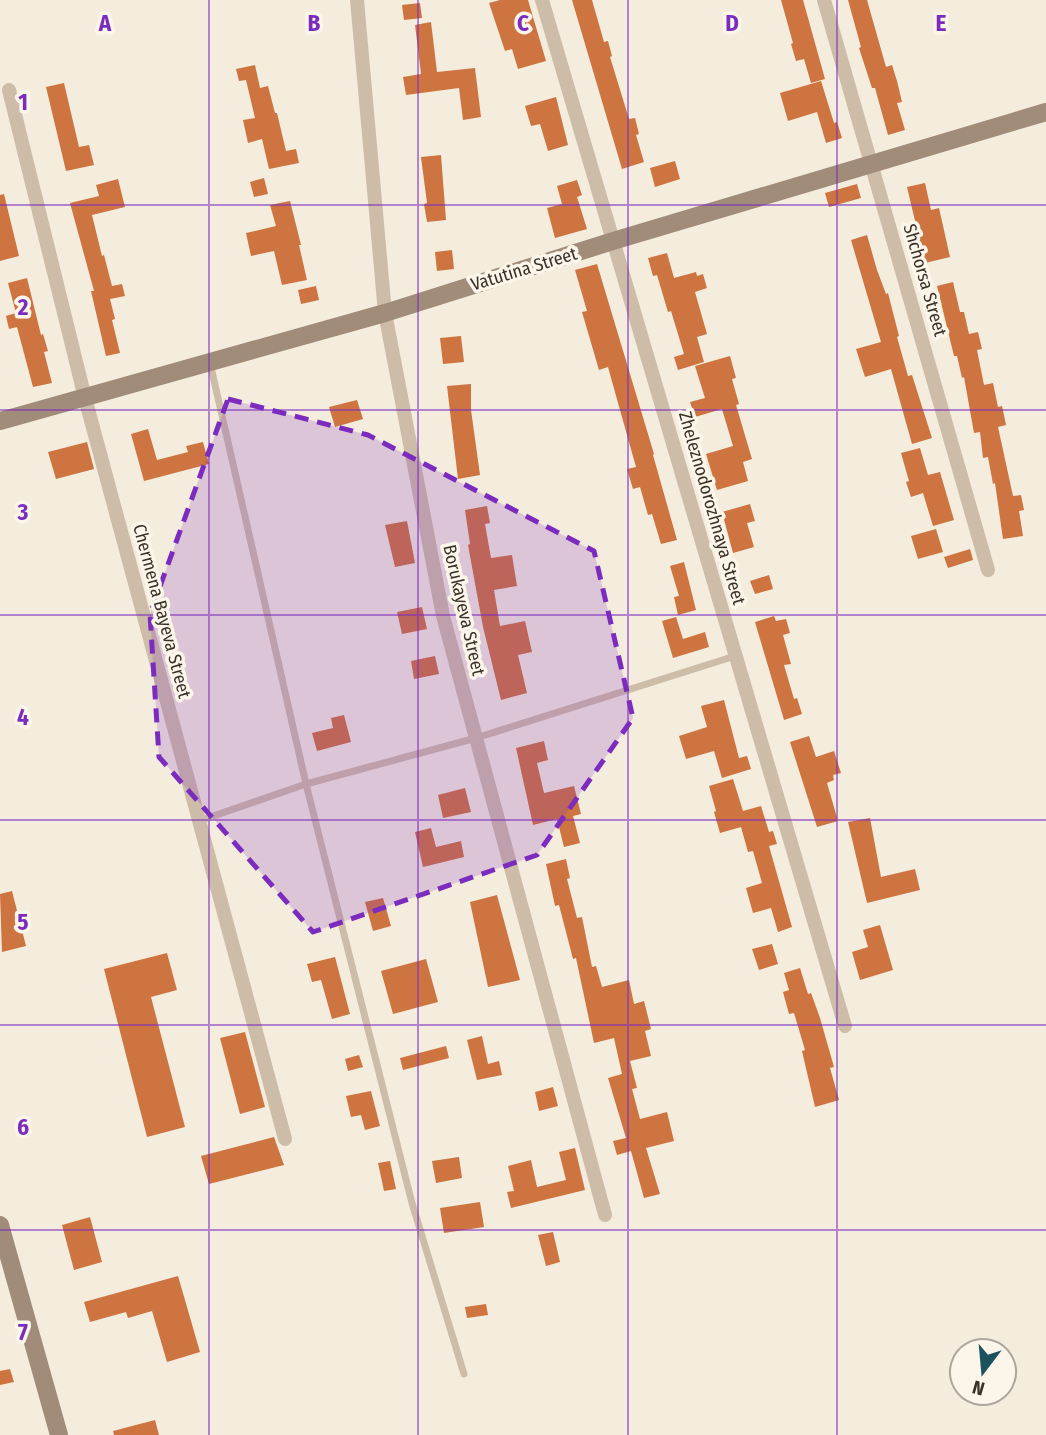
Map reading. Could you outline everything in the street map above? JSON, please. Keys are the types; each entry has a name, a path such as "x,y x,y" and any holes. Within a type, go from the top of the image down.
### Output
{"street":[{"name":"Borukayeva Street","path":"357,0 385,313 443,616 605,1215"},
{"name":"Zheleznodorozhnaya Street","path":"542,0 845,1026"},
{"name":"Shchorsa Street","path":"824,0 988,570"},
{"name":"Chermena Bayeva Street","path":"9,90 85,398 285,1139"},
{"name":"Vatutina Street","path":"0,421 385,313 613,241 1046,112"},
{"path":"0,1225 59,1435"}],"lane":[{"path":"210,363 306,784 412,1203 464,1374"},
{"path":"199,821 306,784 476,738 735,656"}],"highlighted area":[{"path":"228,399 368,435 594,551 633,718 537,855 313,932 159,757 150,614"}],"building":[{"path":"500,0 528,0 546,61 518,69 512,49 505,51 489,3"},
{"path":"572,0 592,0 604,42 608,41 612,56 610,57 629,119 635,118 639,134 636,135 644,162 622,169"},
{"path":"781,0 803,0 825,79 811,83 804,59 796,61"},
{"path":"848,0 867,0 886,67 892,65 897,81 902,102 897,103 905,130 888,135 875,88 872,88 859,48 861,47"},
{"path":"420,3 422,18 404,20 402,5"},
{"path":"431,22 437,72 475,68 481,117 463,120 459,88 406,95 403,77 421,74 415,25"},
{"path":"255,65 260,88 268,86 286,151 296,149 299,163 269,169 262,139 248,143 243,120 255,118 246,80 239,81 236,69"},
{"path":"821,81 834,123 837,122 842,138 826,143 817,112 788,121 780,93"},
{"path":"64,83 79,147 89,145 94,165 66,171 46,87"},
{"path":"556,97 568,145 548,151 540,124 531,126 525,106"},
{"path":"441,155 446,220 427,222 421,157"},
{"path":"675,161 680,179 655,187 650,168"},
{"path":"264,178 268,194 254,197 250,182"},
{"path":"118,179 125,207 92,215 112,286 122,284 125,296 110,299 120,353 106,356 91,291 94,291 70,203 99,196 96,185"},
{"path":"577,180 582,195 577,197 587,229 555,238 547,208 562,204 557,186"},
{"path":"925,183 931,210 939,208 950,257 925,263 907,187"},
{"path":"857,184 861,198 829,207 825,193"},
{"path":"4,194 19,256 0,261 0,195"},
{"path":"290,201 307,280 282,285 274,251 251,256 246,233 276,226 270,205"},
{"path":"867,235 877,270 886,294 888,293 908,376 912,375 932,438 912,444 891,369 865,377 856,349 881,342 851,240"},
{"path":"452,250 454,269 437,271 435,252"},
{"path":"667,253 674,278 696,272 697,276 703,274 707,288 695,292 707,334 697,337 704,362 678,370 674,357 684,354 671,311 668,312 657,275 653,276 648,258"},
{"path":"597,264 677,540 661,544 652,514 648,515 640,487 633,489 627,469 636,467 608,367 599,370 582,312 587,311 575,270"},
{"path":"27,278 41,335 43,334 48,351 44,352 52,383 33,387 17,327 9,329 6,316 16,313 8,283"},
{"path":"953,282 960,312 964,312 969,334 978,332 982,349 977,350 984,385 993,383 998,407 1002,406 1006,425 998,427 1013,496 1021,495 1024,510 1019,511 1023,536 1003,539 995,483 993,484 988,457 983,458 980,432 974,433 964,377 962,378 957,356 954,356 937,286"},
{"path":"316,286 319,300 301,304 298,290"},
{"path":"461,336 464,362 443,364 440,338"},
{"path":"730,356 736,378 732,379 739,404 736,405 752,459 743,462 748,481 717,490 706,454 733,446 722,409 695,417 690,402 705,398 695,366"},
{"path":"471,384 471,410 480,475 458,479 447,386"},
{"path":"357,400 363,419 335,427 329,407"},
{"path":"148,429 157,460 188,452 186,446 203,442 209,464 144,481 131,434"},
{"path":"87,442 94,469 56,479 48,452"},
{"path":"920,448 928,475 940,472 954,520 933,526 923,493 911,497 901,453"},
{"path":"750,504 755,521 747,523 754,547 733,553 722,512"},
{"path":"487,506 490,523 485,524 491,558 512,555 517,586 494,590 500,626 525,621 532,652 518,655 527,693 501,700 483,627 468,545 465,510"},
{"path":"407,521 415,563 395,567 385,525"},
{"path":"936,529 943,552 918,559 911,536"},
{"path":"970,549 973,560 948,568 944,557"},
{"path":"684,562 696,610 678,615 674,597 679,596 670,566"},
{"path":"769,575 773,589 755,594 750,581"},
{"path":"422,607 427,629 402,634 397,612"},
{"path":"774,616 776,621 786,619 790,633 783,635 791,664 784,665 794,699 797,698 802,714 784,720 755,622"},
{"path":"676,617 683,639 705,632 709,647 673,658 662,621"},
{"path":"435,656 439,674 414,679 411,661"},
{"path":"724,700 739,758 747,756 751,769 722,778 714,751 686,759 679,736 707,727 701,706"},
{"path":"344,715 351,742 317,751 312,733 333,728 331,718"},
{"path":"809,736 816,757 834,751 841,773 833,775 834,780 827,783 838,821 817,827 790,742"},
{"path":"544,741 548,760 537,763 544,793 574,786 581,814 573,816 580,843 564,847 557,819 533,825 516,748"},
{"path":"733,779 743,811 761,806 769,832 773,831 777,844 769,846 792,927 778,932 771,908 753,913 746,888 762,883 753,851 748,852 741,827 720,833 709,786"},
{"path":"465,788 471,812 443,818 438,795"},
{"path":"870,818 881,877 915,869 920,890 867,903 848,822"},
{"path":"431,828 436,847 461,841 464,857 423,867 415,832"},
{"path":"566,859 570,878 567,879 577,918 582,917 592,967 596,966 602,987 629,980 634,1004 644,1001 651,1029 645,1031 651,1056 630,1061 637,1088 632,1089 640,1119 667,1112 674,1141 646,1148 660,1194 644,1198 631,1151 617,1155 613,1141 626,1138 608,1078 622,1074 614,1038 594,1043 576,958 573,959 559,905 555,906 546,864"},
{"path":"12,891 26,946 2,952 0,894"},
{"path":"497,895 520,980 488,987 470,902"},
{"path":"383,898 391,926 373,931 365,902"},
{"path":"880,925 893,970 860,980 852,952 868,947 863,930"},
{"path":"772,944 778,964 759,970 752,949"},
{"path":"167,953 177,990 151,997 185,1127 147,1137 104,969"},
{"path":"335,957 350,1014 332,1019 321,980 312,982 307,964"},
{"path":"426,959 438,1002 393,1014 381,971"},
{"path":"800,968 808,994 811,993 820,1018 834,1067 830,1068 839,1100 815,1107 802,1051 805,1050 794,1013 789,1014 783,992 789,990 784,973"},
{"path":"245,1032 265,1107 240,1114 220,1038"},
{"path":"482,1036 488,1064 499,1061 502,1075 477,1080 467,1040"},
{"path":"446,1046 449,1058 403,1070 400,1058"},
{"path":"359,1055 363,1067 348,1071 345,1059"},
{"path":"553,1087 558,1106 539,1111 535,1092"},
{"path":"371,1091 380,1126 365,1130 361,1115 351,1117 346,1096"},
{"path":"274,1137 284,1165 209,1184 201,1156"},
{"path":"575,1148 585,1190 511,1208 507,1192 514,1191 508,1166 531,1160 537,1187 566,1180 559,1152"},
{"path":"459,1157 462,1178 436,1183 432,1161"},
{"path":"390,1161 396,1189 384,1191 378,1163"},
{"path":"480,1202 484,1227 444,1233 440,1208"},
{"path":"90,1217 102,1262 74,1270 62,1225"},
{"path":"553,1232 560,1262 546,1266 538,1235"},
{"path":"178,1276 200,1352 167,1362 152,1311 128,1318 126,1312 90,1322 84,1302"},
{"path":"486,1304 488,1315 467,1318 465,1307"},
{"path":"10,1369 14,1382 0,1385 0,1371"},
{"path":"155,1420 159,1435 114,1435 113,1431"}]}
